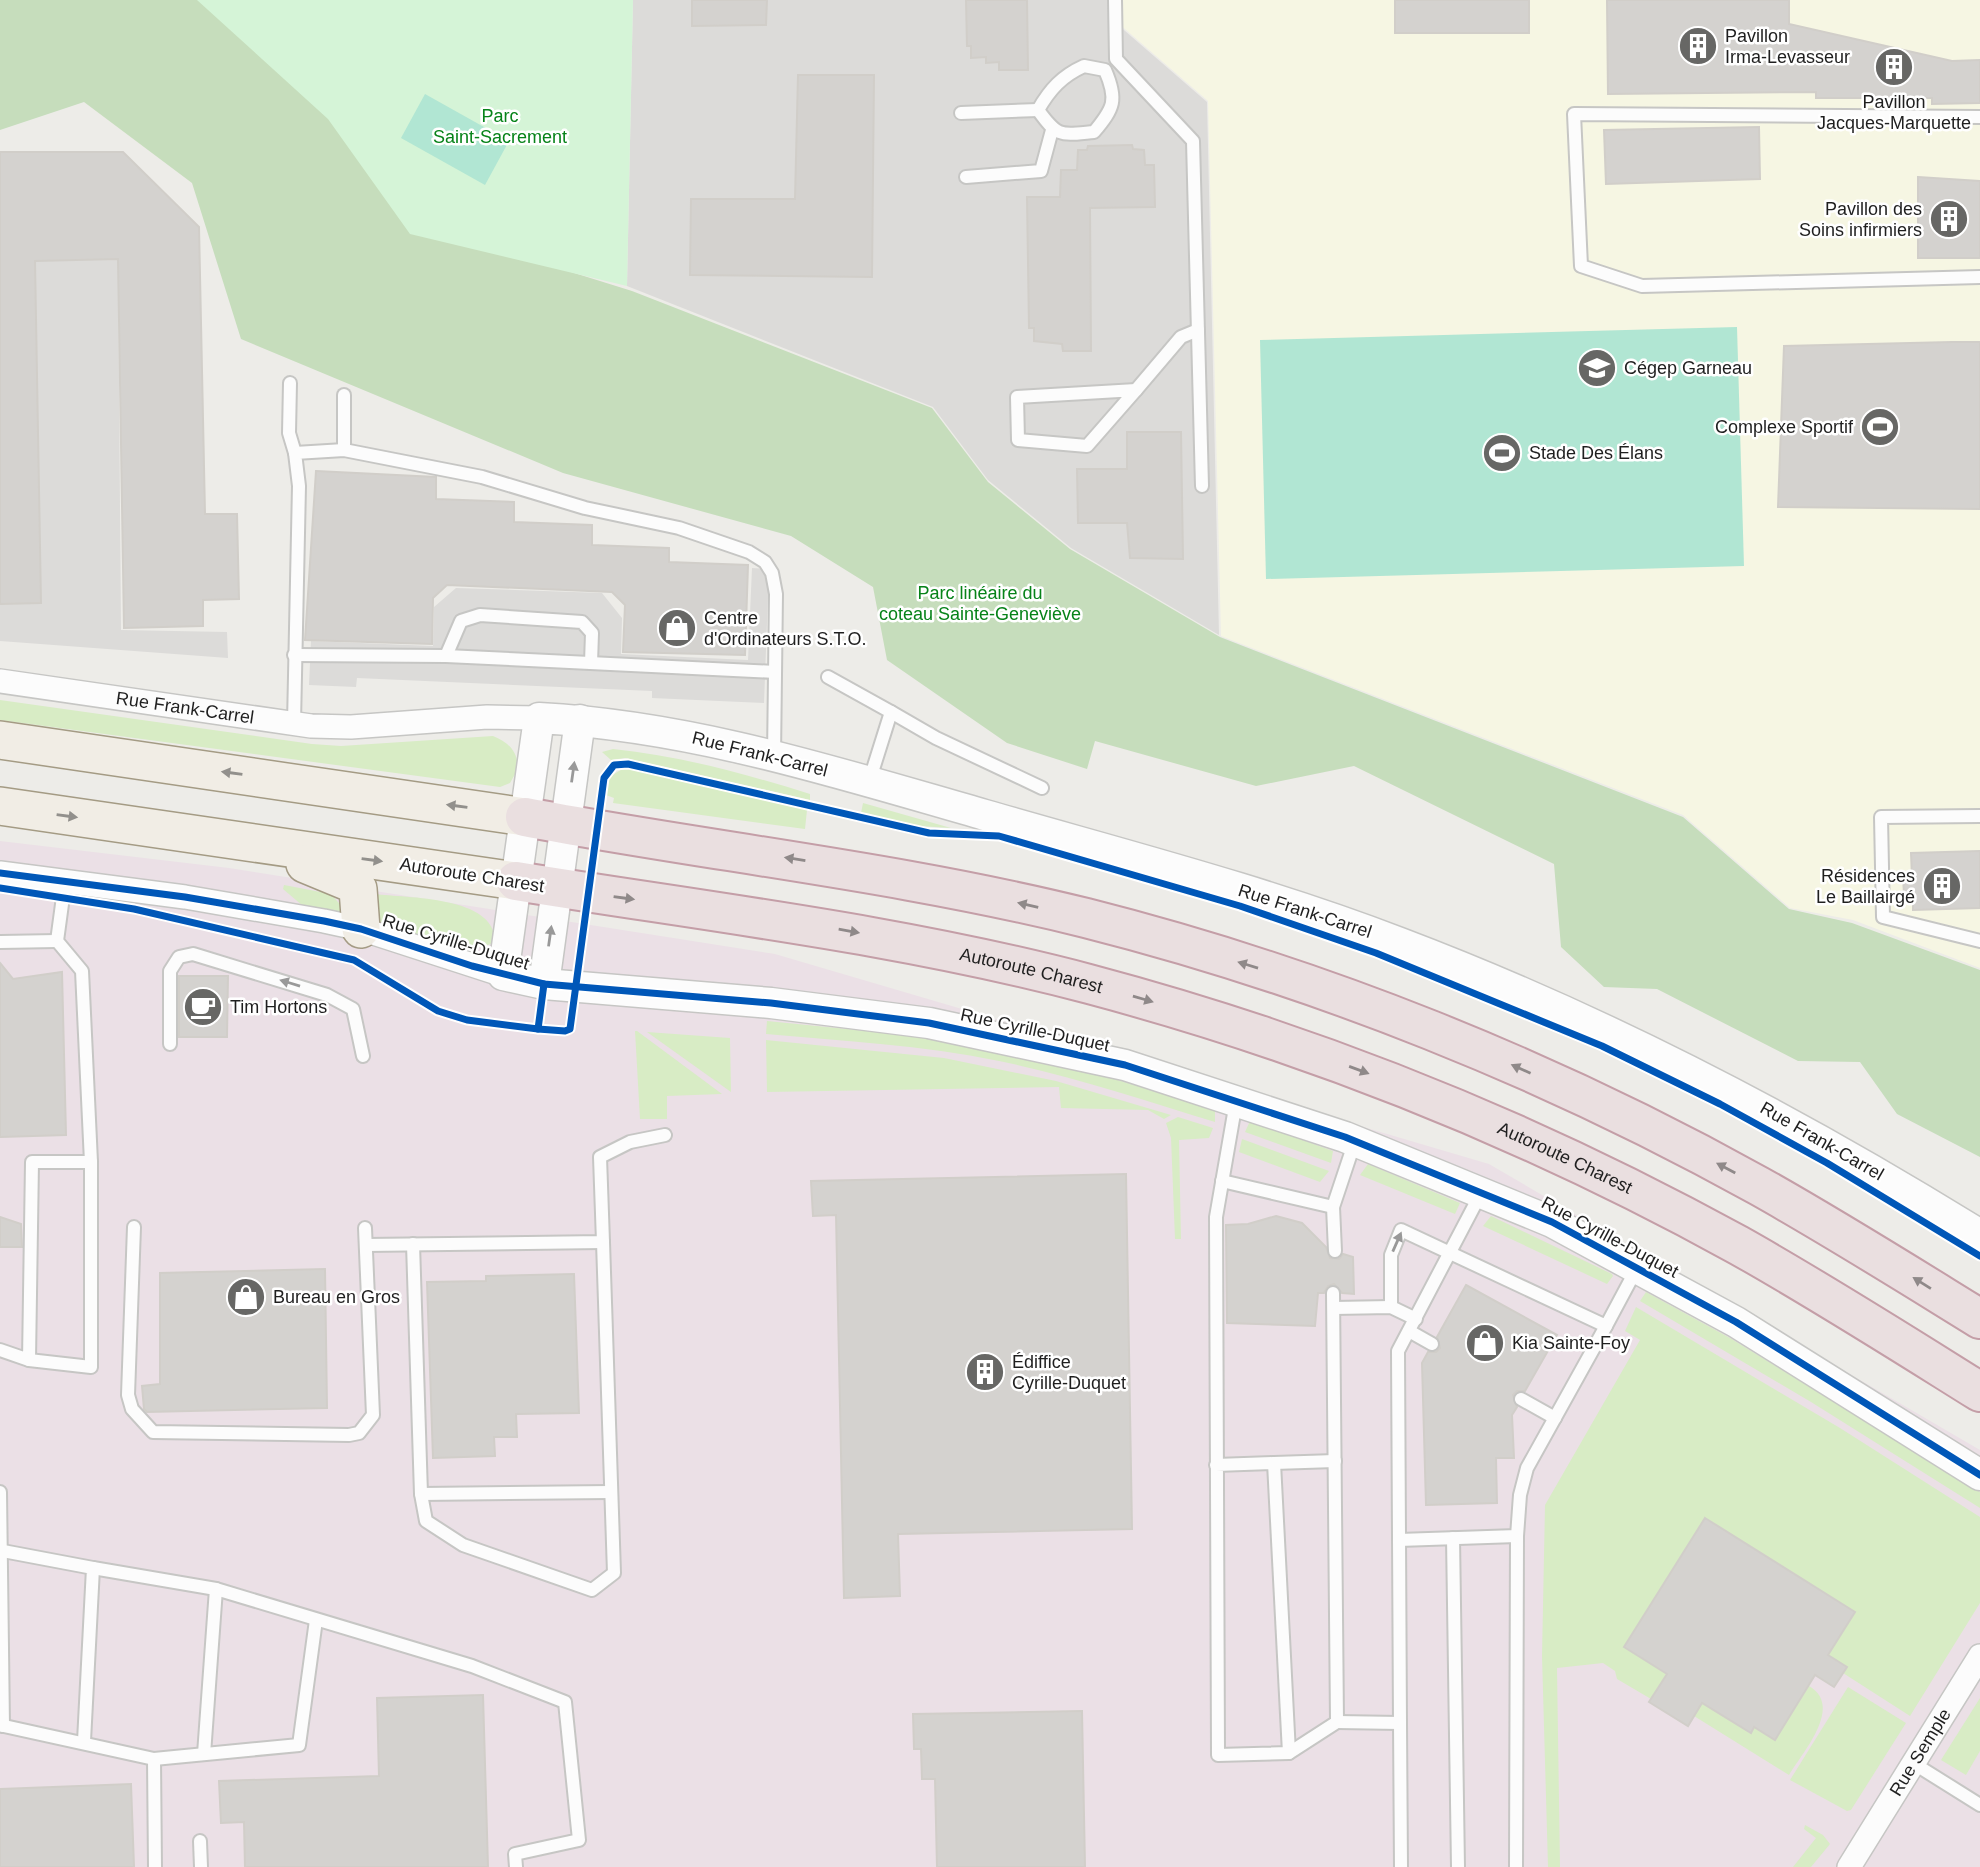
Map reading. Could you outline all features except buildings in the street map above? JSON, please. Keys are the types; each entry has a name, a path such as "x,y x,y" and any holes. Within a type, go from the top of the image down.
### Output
{"highway":[{"path":"525,817 851,868 970,892 1142,933 1312,986 1490,1056 1652,1130 1808,1214 1980,1319"},
{"name":"Autoroute Charest","path":"516,881 820,926 971,955 1139,998 1308,1051 1472,1115 1635,1191 1788,1274 1980,1392"}],"main road":[{"path":"0,740 525,817"},
{"name":"Autoroute Charest","path":"0,806 516,881"},
{"path":"244,842 351,883 359,893 361,929"}],"street":[{"name":"Rue Frank-Carrel","path":"0,681 294,723 351,727 456,718 580,720 685,735 869,782 1212,880 1397,942 1445,961 1634,1042 1731,1090 1980,1235"},
{"path":"525,817 539,718"},
{"path":"557,888 580,720"},
{"name":"Rue Cyrille-Duquet","path":"503,975 525,817"},
{"name":"Rue Cyrille-Duquet","path":"0,873 185,897 361,929 503,975 544,984 760,1002 929,1023 1125,1065 1355,1141 1552,1222 1736,1322 1980,1475"},
{"name":"Rue Cyrille-Duquet","path":"544,984 557,888"},
{"name":"Rue Semple","path":"1839,1867 1855,1857 1980,1656"}],"lane":[{"path":"1115,0 1116,59 1193,141 1202,485"},
{"path":"1104,70 1116,59"},
{"path":"1038,110 1049,92 1066,74 1084,66 1104,70"},
{"path":"1038,110 1052,130 1063,135 1094,132 1112,110 1113,88 1104,70"},
{"path":"961,113 1038,110"},
{"path":"1980,117 1574,114 1581,266 1642,286 1980,277"},
{"path":"966,177 1041,171 1052,130"},
{"path":"1136,390 1017,397 1018,440 1087,446 1136,390 1181,337 1198,330"},
{"path":"289,383 289,433 295,453 299,486 294,723"},
{"path":"344,396 344,450"},
{"path":"295,453 344,450 482,477 585,508 680,528 749,552 765,562 772,573 776,594 774,756"},
{"path":"446,656 461,621 480,615 582,622 592,632 591,663"},
{"path":"294,655 446,656 775,672"},
{"path":"828,677 936,738 1042,788"},
{"path":"869,782 891,712"},
{"path":"1980,816 1881,817 1883,917 1980,941"},
{"path":"0,1350 29,1360 91,1367 91,1162 82,971 57,941 65,882"},
{"path":"0,942 57,941"},
{"path":"170,1044 170,971 179,957 193,954 327,995 353,1009 363,1056"},
{"path":"1236,1101 1216,1217 1218,1755 1289,1754 1337,1722 1400,1723"},
{"path":"413,1244 421,1494 426,1521 463,1545 592,1590 614,1573 600,1157 631,1142 664,1135"},
{"path":"1335,1251 1333,1207 1355,1141"},
{"path":"29,1360 32,1162 91,1162"},
{"path":"1222,1181 1333,1207"},
{"path":"1401,1867 1398,1351 1481,1193"},
{"path":"134,1227 128,1395 132,1409 153,1432 359,1433 373,1415 365,1228"},
{"path":"1391,1307 1391,1255 1401,1230 1606,1326"},
{"path":"366,1245 603,1242"},
{"path":"1516,1867 1517,1536 1520,1495 1527,1468 1637,1268"},
{"path":"1334,1293 1337,1722"},
{"path":"1334,1308 1391,1307 1416,1318"},
{"path":"1409,1331 1432,1344"},
{"path":"1521,1399 1555,1418"},
{"path":"1216,1465 1335,1461"},
{"path":"1274,1463 1289,1754"},
{"path":"0,1492 3,1551 1,1726 84,1741 154,1759 299,1745 316,1620"},
{"path":"421,1494 611,1492"},
{"path":"1399,1540 1517,1536"},
{"path":"1453,1538 1458,1867"},
{"path":"3,1551 216,1589 472,1666 565,1702 579,1840 514,1854 516,1867"},
{"path":"84,1741 93,1568"},
{"path":"204,1754 216,1589"},
{"path":"154,1759 155,1867"},
{"path":"1913,1763 1980,1805"},
{"path":"200,1841 201,1867"}],"shaded area":[{"path":"633,0 1116,0 1117,24 1207,102 1219,635 1071,548 988,480 933,407 627,286"},
{"name":"Cégep Garneau","path":"1118,0 1980,0 1980,968 1853,920 1790,908 1683,815 1221,636 1208,101 1118,23"},
{"path":"118,259 121,630 227,632 228,658 0,641 0,604 41,603 35,261"},
{"path":"752,568 769,569 764,703 652,698 652,691 357,678 356,687 309,685 311,641 433,646 434,607 456,588 602,593 622,618 621,654 748,660"},
{"path":"0,841 229,868 775,954 1489,1164 1980,1450 1980,1867 0,1867"}],"green space":[{"name":"Parc linéaire du coteau Sainte-Geneviève","path":"0,0 227,0 374,104 411,222 632,291 932,408 988,482 1070,549 1220,637 1683,817 1789,909 1852,923 1980,970 1980,1157 1897,1114 1860,1062 1798,1061 1657,989 1604,987 1561,947 1554,864 1354,766 1256,786 1095,741 1087,769 1007,743 887,660 873,587 791,536 563,473 241,339 192,183 84,102 0,130"},
{"name":"Parc Saint-Sacrement","path":"197,0 633,0 627,286 410,234 328,119"},
{"path":"425,94 509,141 485,185 401,138"},
{"name":"Stade Des Élans","path":"1737,327 1744,566 1266,579 1260,340"},
{"path":"0,700 312,744 341,746 493,736 511,748 518,769 510,783 500,787 0,720"},
{"path":"613,749 663,756 737,773 810,794 810,800 625,758 611,760 602,752"},
{"path":"624,768 807,810 805,829 613,803 614,798 606,795 609,777"},
{"path":"863,803 951,828 919,826 861,813"},
{"path":"284,885 331,894 345,910 343,916 303,906 283,889"},
{"path":"374,894 427,899 466,907 481,915 491,926 495,941 486,946 472,947 439,944 379,927"},
{"path":"767,1021 917,1036 1091,1072 1215,1109 1215,1122 1081,1081 999,1061 912,1047 766,1034"},
{"path":"635,1031 722,1094 667,1096 667,1119 640,1119"},
{"path":"647,1032 730,1038 731,1092"},
{"path":"766,1040 944,1058 1056,1081 1171,1115 1164,1119 1148,1110 1061,1108 1059,1087 767,1092"},
{"path":"1178,1117 1213,1128 1209,1138 1179,1140 1181,1239 1175,1239 1171,1138 1166,1123"},
{"path":"1250,1121 1333,1151 1331,1163 1245,1132"},
{"path":"1242,1139 1329,1171 1320,1182 1239,1152"},
{"path":"1368,1164 1460,1203 1455,1214 1360,1175"},
{"path":"1491,1216 1613,1276 1607,1284 1483,1226"},
{"path":"1646,1292 1730,1338 1980,1492 1980,1508 1811,1402 1640,1301"},
{"path":"1636,1307 1840,1428 1980,1517 1980,1603 1910,1716 1843,1673 1846,1667 1828,1655 1855,1612 1705,1518 1625,1647 1667,1674 1651,1699 1617,1679 1615,1671 1603,1663 1557,1668 1560,1867 1548,1867 1542,1656 1545,1505 1640,1340 1625,1331"},
{"path":"1809,1686 1819,1695 1823,1705 1822,1717 1811,1742 1789,1775 1694,1716 1702,1703 1750,1733 1754,1727 1775,1740"},
{"path":"1848,1687 1906,1723 1851,1810 1847,1811 1790,1780"},
{"path":"1980,1698 1980,1751 1966,1775 1941,1760"},
{"path":"1805,1825 1823,1835 1830,1844 1811,1867 1793,1867 1816,1838 1804,1829"}],"cycle path":[{"path":"538,1029 570,1029 604,778 614,765 628,764 929,833 999,836 1240,906 1376,953 1602,1046 1720,1104 1827,1163 1980,1256"},
{"path":"0,873 185,897 324,921 361,929 472,966 544,984 771,1003 929,1023 1125,1065 1345,1137 1552,1222 1736,1322 1980,1475"},
{"path":"0,888 134,909 354,960 438,1011 467,1020 538,1029 544,984"}],"place":[{"name":"Pavillon Irma-Levasseur","path":"1698,46"},
{"name":"Pavillon Jacques-Marquette","path":"1894,67"},
{"name":"Pavillon des Soins infirmiers","path":"1949,219"},
{"name":"Cégep Garneau","path":"1597,368"},
{"name":"Complexe Sportif","path":"1880,427"},
{"name":"Stade Des Élans","path":"1502,453"},
{"name":"Centre d'Ordinateurs S.T.O.","path":"677,628"},
{"name":"Résidences Le Baillairgé","path":"1942,886"},
{"name":"Tim Hortons","path":"203,1007"},
{"name":"Bureau en Gros","path":"246,1297"},
{"name":"Kia Sainte-Foy","path":"1485,1343"},
{"name":"Édiffice Cyrille-Duquet","path":"985,1372"}]}
